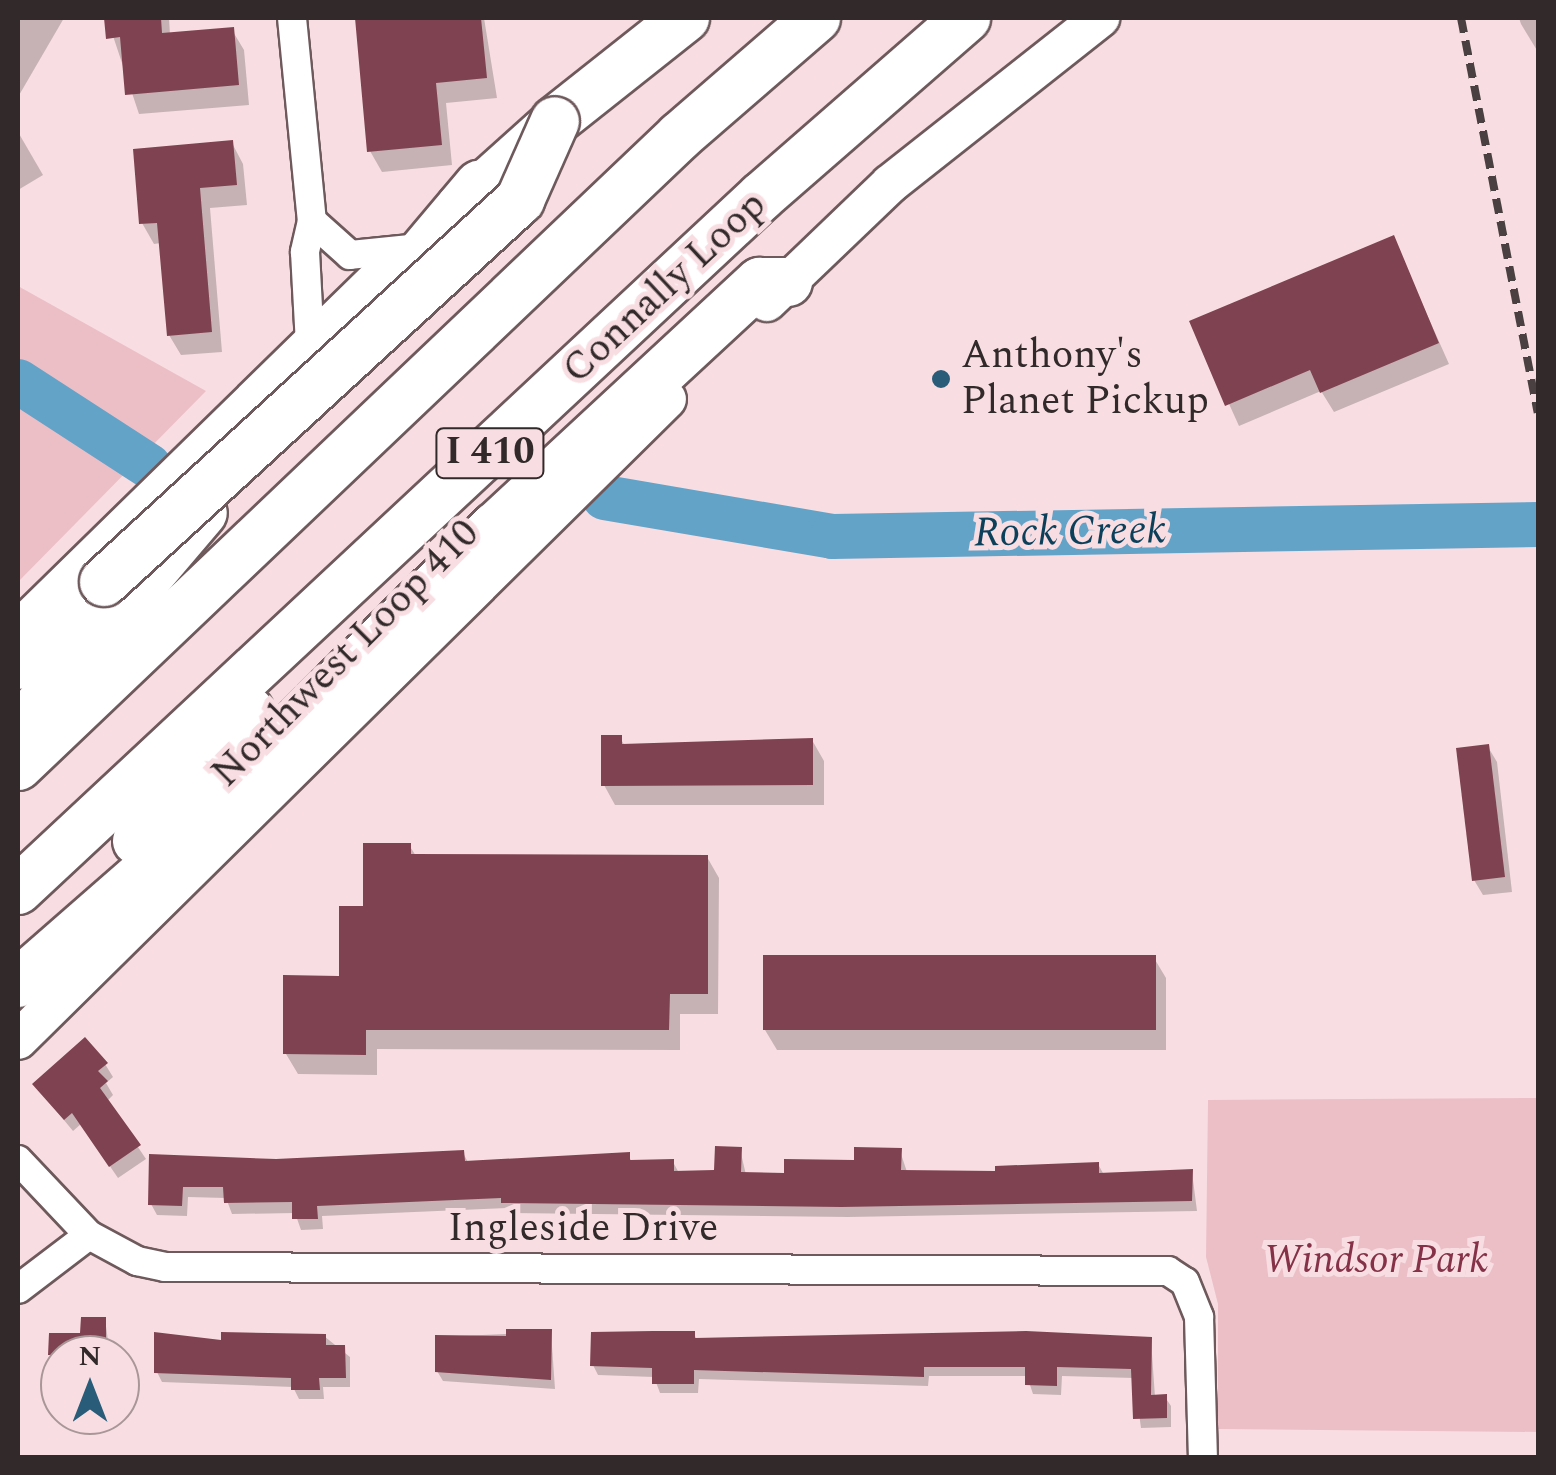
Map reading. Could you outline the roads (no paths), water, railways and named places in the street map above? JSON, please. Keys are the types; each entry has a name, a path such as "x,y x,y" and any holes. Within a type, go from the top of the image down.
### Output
{"highway":[{"path":"18,665 520,200 555,121 684,18"},
{"name":"I 410","path":"18,766 680,136 816,18"},
{"name":"Connally Loop","path":"18,890 762,196 966,18"},
{"path":"18,730 479,185"},
{"path":"18,982 146,871 653,380 760,282 788,282"},
{"path":"18,982 408,529"}],"main road":[{"path":"18,630 409,249 670,18"},
{"name":"Northwest Loop 410","path":"18,1040 890,184 1100,18"}],"street":[{"path":"292,18 312,221 305,252 310,344"},
{"path":"312,221 350,256 409,249"},
{"name":"Ingleside Drive","path":"18,1160 90,1235 137,1261 196,1270 1143,1268 1185,1282 1202,1343 1203,1458"},
{"path":"18,1290 90,1235"}],"waterway":[{"name":"Rock Creek","path":"18,381 149,466"},
{"name":"Rock Creek","path":"604,497 832,536 1538,524"}],"railway":[{"path":"1461,18 1538,413"}],"place":[{"name":"Anthony's Planet Pickup","path":"941,379"}],"park label":[{"name":"Windsor Park","path":"1376,1261"}]}
